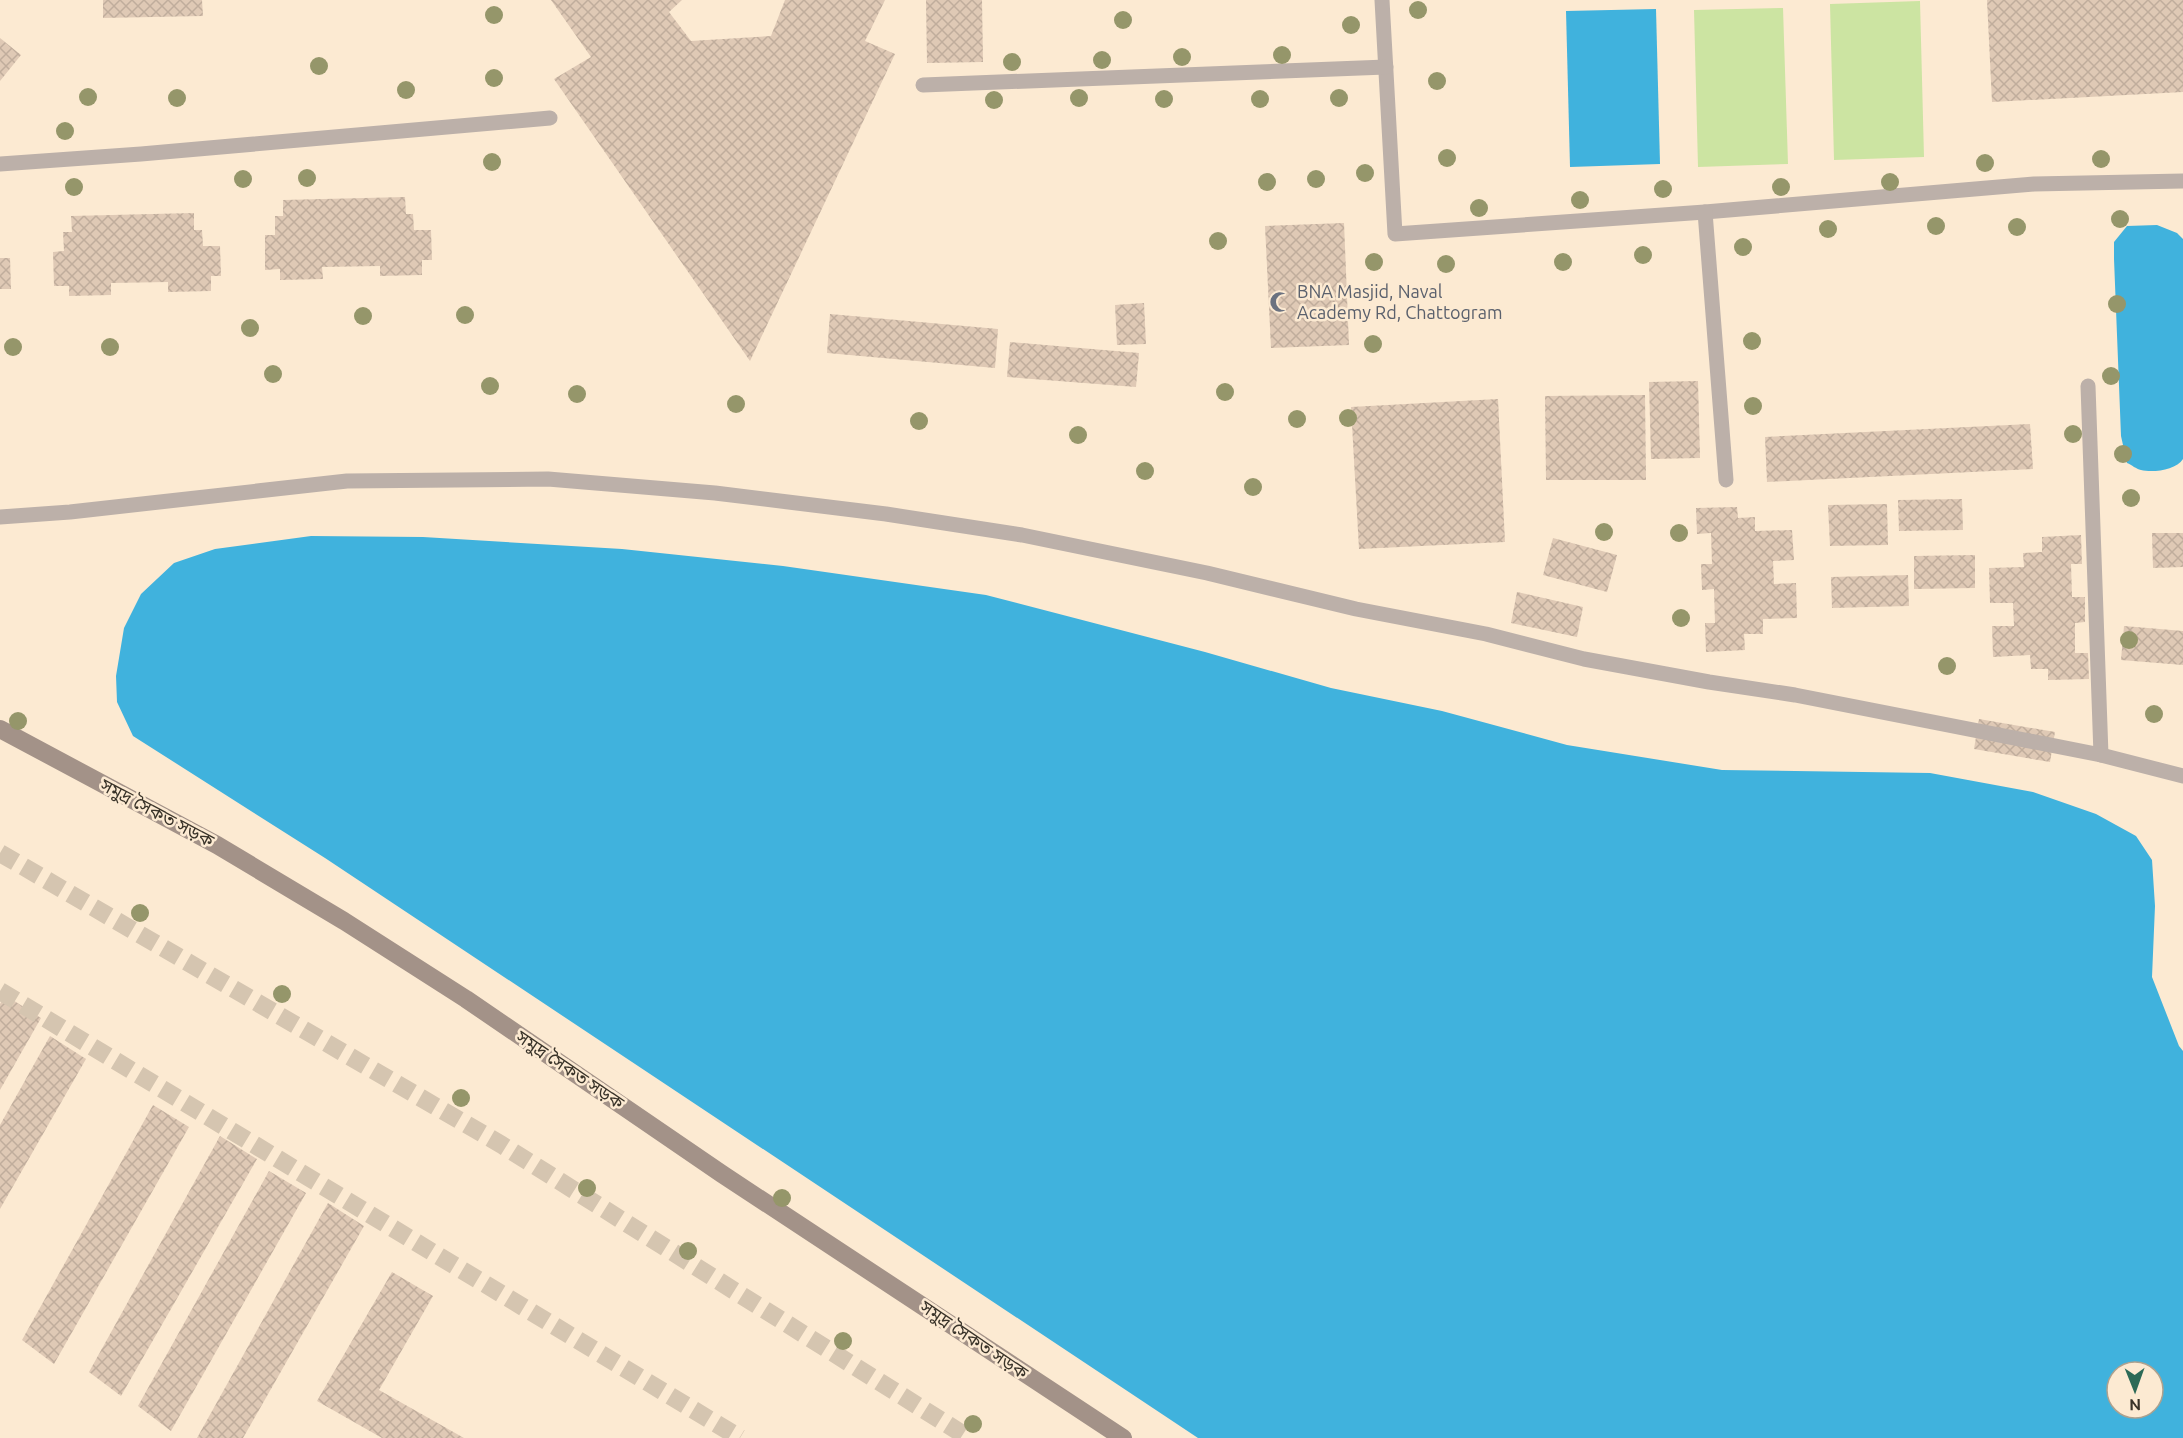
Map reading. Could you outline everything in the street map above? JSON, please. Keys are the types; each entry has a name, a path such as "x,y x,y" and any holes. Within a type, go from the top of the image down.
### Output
{"main road":[{"name":"সমুদ্র সৈকত সড়ক","path":"0,729 217,845 353,927 466,999 722,1174 1123,1438"}],"lane":[{"path":"1382,0 1395,234 1705,212 2034,184 2183,181"},
{"path":"923,85 1386,67"},
{"path":"0,164 550,118"},
{"path":"1705,212 1726,480"},
{"path":"2088,386 2101,755"},
{"path":"0,517 70,512 347,481 548,479 715,494 886,514 1022,535 1207,573 1356,609 1486,634 1584,658 1709,682 1795,695 2101,755 2183,776"}],"green space":[{"path":"1920,1 1924,157 1834,160 1830,4"},
{"path":"1783,8 1788,164 1698,167 1694,10"}],"water":[{"path":"1656,9 1660,164 1570,167 1566,11"},
{"path":"2157,225 2177,233 2183,239 2183,459 2175,466 2164,470 2146,471 2127,463 2121,436 2114,242 2127,226"},
{"path":"311,536 423,537 622,549 783,566 986,595 1205,652 1331,688 1442,711 1567,745 1722,770 1930,773 2033,792 2096,814 2136,836 2152,860 2155,906 2152,977 2183,1051 2183,1438 1198,1438 325,858 133,736 117,702 116,676 124,628 141,594 174,563 215,549"}],"building":[{"path":"103,0 202,0 203,16 103,18"},
{"path":"551,0 682,0 669,12 691,41 771,36 785,0 885,0 865,41 895,54 750,361 554,79 591,57"},
{"path":"926,0 982,0 983,62 927,63"},
{"path":"1987,0 2183,0 2183,92 1992,102"},
{"path":"0,38 21,55 0,81"},
{"path":"405,197 406,214 413,214 414,230 431,230 432,260 422,260 422,275 380,276 380,266 322,267 323,279 280,280 280,269 265,270 265,235 275,235 275,216 283,216 283,200"},
{"path":"194,213 194,230 202,230 203,246 220,246 221,276 211,276 211,291 168,292 168,282 111,283 111,295 69,296 69,286 54,286 53,252 64,251 63,232 72,232 71,216"},
{"path":"1344,223 1349,345 1271,348 1265,226"},
{"path":"0,258 10,258 11,289 0,289"},
{"path":"1144,303 1146,344 1117,345 1115,305"},
{"path":"830,314 998,329 995,368 827,353"},
{"path":"1010,342 1139,353 1136,387 1007,377"},
{"path":"1698,381 1700,458 1651,459 1649,382"},
{"path":"1645,395 1646,480 1546,480 1545,396"},
{"path":"1498,399 1505,542 1359,549 1351,407"},
{"path":"2030,424 2033,469 1767,482 1765,437"},
{"path":"1962,499 1963,530 1899,531 1898,500"},
{"path":"1887,504 1888,545 1830,546 1828,505"},
{"path":"1737,507 1738,518 1755,517 1755,531 1792,530 1794,560 1773,561 1774,584 1796,583 1797,618 1763,619 1763,634 1744,634 1745,650 1706,652 1705,623 1715,623 1714,589 1702,590 1701,564 1712,564 1711,533 1697,534 1696,508"},
{"path":"2152,533 2183,533 2183,567 2153,568"},
{"path":"2081,535 2082,564 2071,564 2072,597 2085,597 2085,622 2075,623 2075,653 2088,653 2089,679 2048,680 2048,669 2031,669 2030,655 1993,657 1992,626 2014,626 2013,603 1990,603 1989,568 2024,567 2023,553 2042,552 2042,537"},
{"path":"1553,538 1617,555 1607,592 1543,575"},
{"path":"1975,555 1975,588 1914,589 1914,556"},
{"path":"1908,575 1909,606 1832,608 1831,577"},
{"path":"1517,592 1583,607 1577,637 1511,623"},
{"path":"2124,626 2183,631 2183,665 2121,660"},
{"path":"1979,719 2055,732 2050,762 1974,749"},
{"path":"5,995 41,1018 0,1090 0,1004"},
{"path":"50,1036 86,1059 0,1209 0,1125"},
{"path":"153,1105 189,1127 54,1364 22,1340"},
{"path":"220,1136 257,1159 121,1396 89,1372"},
{"path":"269,1171 306,1193 171,1431 138,1406"},
{"path":"328,1203 364,1226 243,1438 197,1438"},
{"path":"392,1272 433,1296 379,1390 464,1438 382,1438 317,1401"}],"tunnel":[{"path":"0,853 502,1145 969,1438"},
{"path":"0,991 740,1438"}],"place":[{"name":"BNA Masjid, Naval Academy Rd, Chattogram","path":"1280,302"}]}
